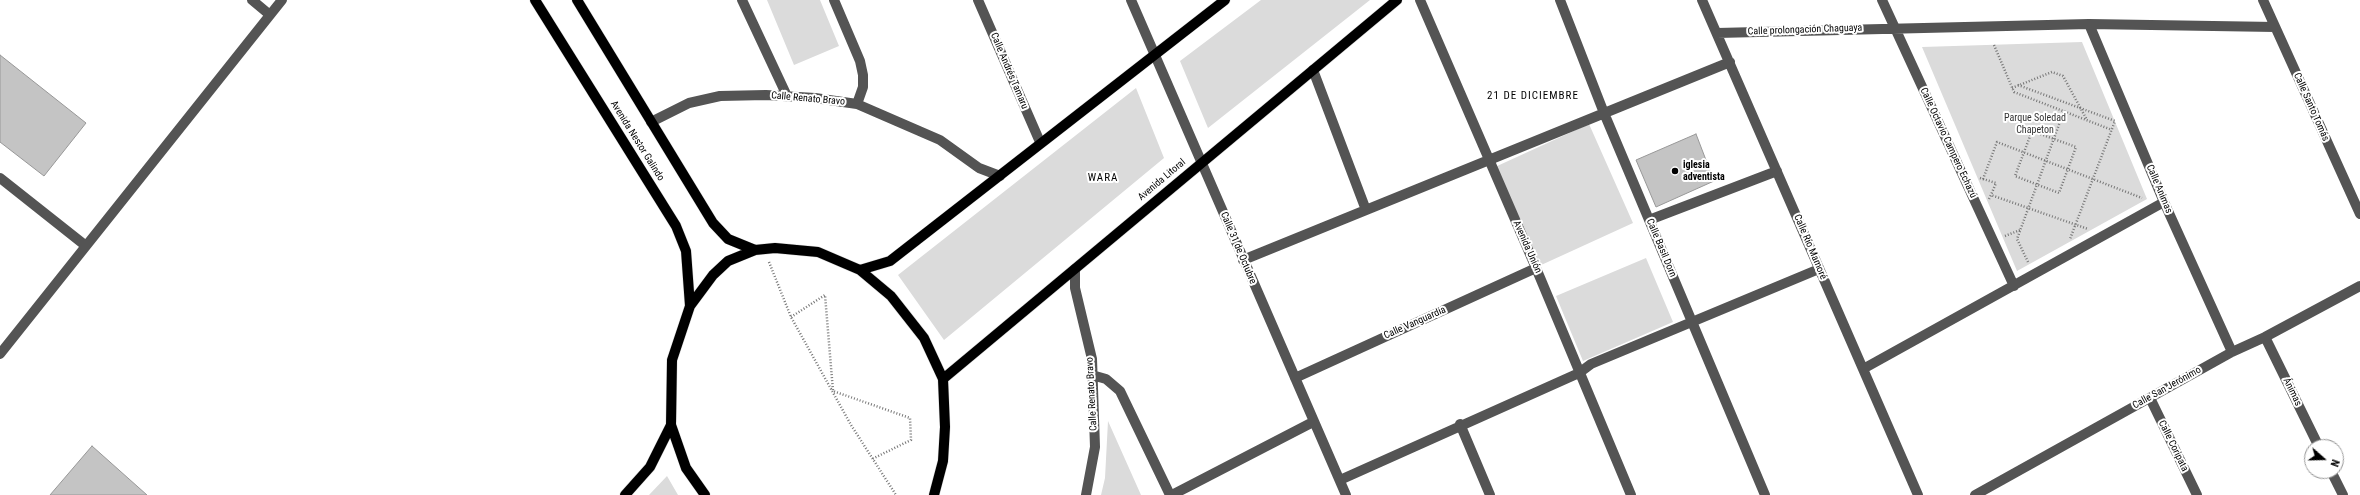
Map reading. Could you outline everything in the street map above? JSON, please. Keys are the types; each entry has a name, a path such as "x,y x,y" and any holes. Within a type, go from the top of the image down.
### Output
{"main road":[{"name":"Avenida Nestor Galindo","path":"535,0 676,226 686,251 690,306"},
{"path":"577,0 713,223 728,239 759,250"},
{"path":"860,270 890,261 1000,176 1040,142 1226,0"},
{"name":"Avenida Litoral","path":"943,379 1397,0"},
{"path":"705,495 686,468 671,425 672,360 690,306 712,275 728,261 759,250 775,248 818,252 860,270 891,296 924,338 943,379 945,427 943,461 934,495"},
{"path":"625,495 650,467 671,425"}],"street":[{"path":"252,0 270,15"},
{"path":"0,354 282,0"},
{"path":"742,0 787,96"},
{"path":"834,0 860,61 863,75 863,87 857,104"},
{"name":"Calle Andrés Tamaru","path":"978,0 1040,142"},
{"name":"Calle 31 de Octubre","path":"1131,0 1154,55 1203,162 1243,260 1346,495"},
{"name":"Avenida Unión","path":"1420,0 1536,268 1631,495"},
{"name":"Calle Basil Dorn","path":"1560,0 1604,113 1765,495"},
{"name":"Calle Río Mamoré","path":"1702,0 1918,495"},
{"name":"Calle Octavio Campero Echazú","path":"1882,0 2014,286"},
{"name":"Calle Santo Tomás","path":"2263,0 2360,214"},
{"name":"Calle prolongación Chaguaya","path":"1717,33 1894,27 2089,24 2275,27"},
{"name":"Calle Animas","path":"2089,24 2164,202 2232,352"},
{"path":"1243,260 1730,62"},
{"path":"1313,70 1366,210"},
{"name":"Calle Renato Bravo","path":"651,122 689,103 720,96 787,96 857,104 940,140 979,168 1000,176"},
{"path":"1649,220 1777,171"},
{"path":"0,178 86,246"},
{"path":"1863,369 2164,202"},
{"name":"Calle Vanguardia","path":"1295,378 1536,268"},
{"name":"Calle Renato Bravo","path":"1074,269 1075,288 1092,359 1095,447 1086,495"},
{"path":"1340,480 1460,424 1579,373 1591,364 1819,269"},
{"name":"Calle San Jerónimo","path":"1975,495 2232,352 2264,337 2360,286"},
{"name":"Ánimas","path":"2264,337 2315,439"},
{"path":"1092,375 1106,380 1120,391 1171,495 1313,422"},
{"name":"Calle Coripata","path":"2150,398 2197,495"},
{"path":"1460,424 1490,495"},
{"path":"2335,479 2343,495"}],"path":[{"path":"1994,45 2014,92 2112,130"},
{"path":"2012,88 2052,72 2063,76 2088,121"},
{"path":"2018,85 2115,121 2068,243"},
{"path":"2029,265 2017,239 2027,208 2064,111"},
{"path":"2032,131 2076,147 2059,193 2015,176 2024,153 2032,131"},
{"path":"1983,179 1997,142 2147,199"},
{"path":"1977,177 1996,183 1988,202"},
{"path":"1991,195 2090,230"},
{"path":"2003,236 2020,230"},
{"path":"759,250 792,317 833,391 872,459 896,495"},
{"path":"792,317 825,295 833,391"},
{"path":"833,391 910,418 911,440 872,459"}],"green space":[{"path":"767,0 820,0 839,46 794,65"},
{"path":"1261,0 1370,0 1208,128 1180,61"},
{"name":"Parque Soledad Chapeton","path":"2082,42 2147,199 2017,271 1922,47"},
{"path":"1136,88 1164,158 944,340 898,275"},
{"path":"1589,124 1633,223 1539,266 1495,167"},
{"path":"1646,258 1673,322 1583,361 1556,296"},
{"path":"1108,421 1141,495 1101,495 1105,478"},
{"path":"667,476 678,495 649,495"}],"building":[{"path":"0,55 86,123 44,176 0,142"},
{"name":"iglesia adventista","path":"1696,134 1714,181 1656,207 1636,160"},
{"path":"92,446 147,495 50,495"}],"place":[{"name":"iglesia adventista","path":"1675,171"}],"district":[{"name":"21 DE DICIEMBRE","path":"1533,96"},
{"name":"WARA","path":"1103,178"}]}
